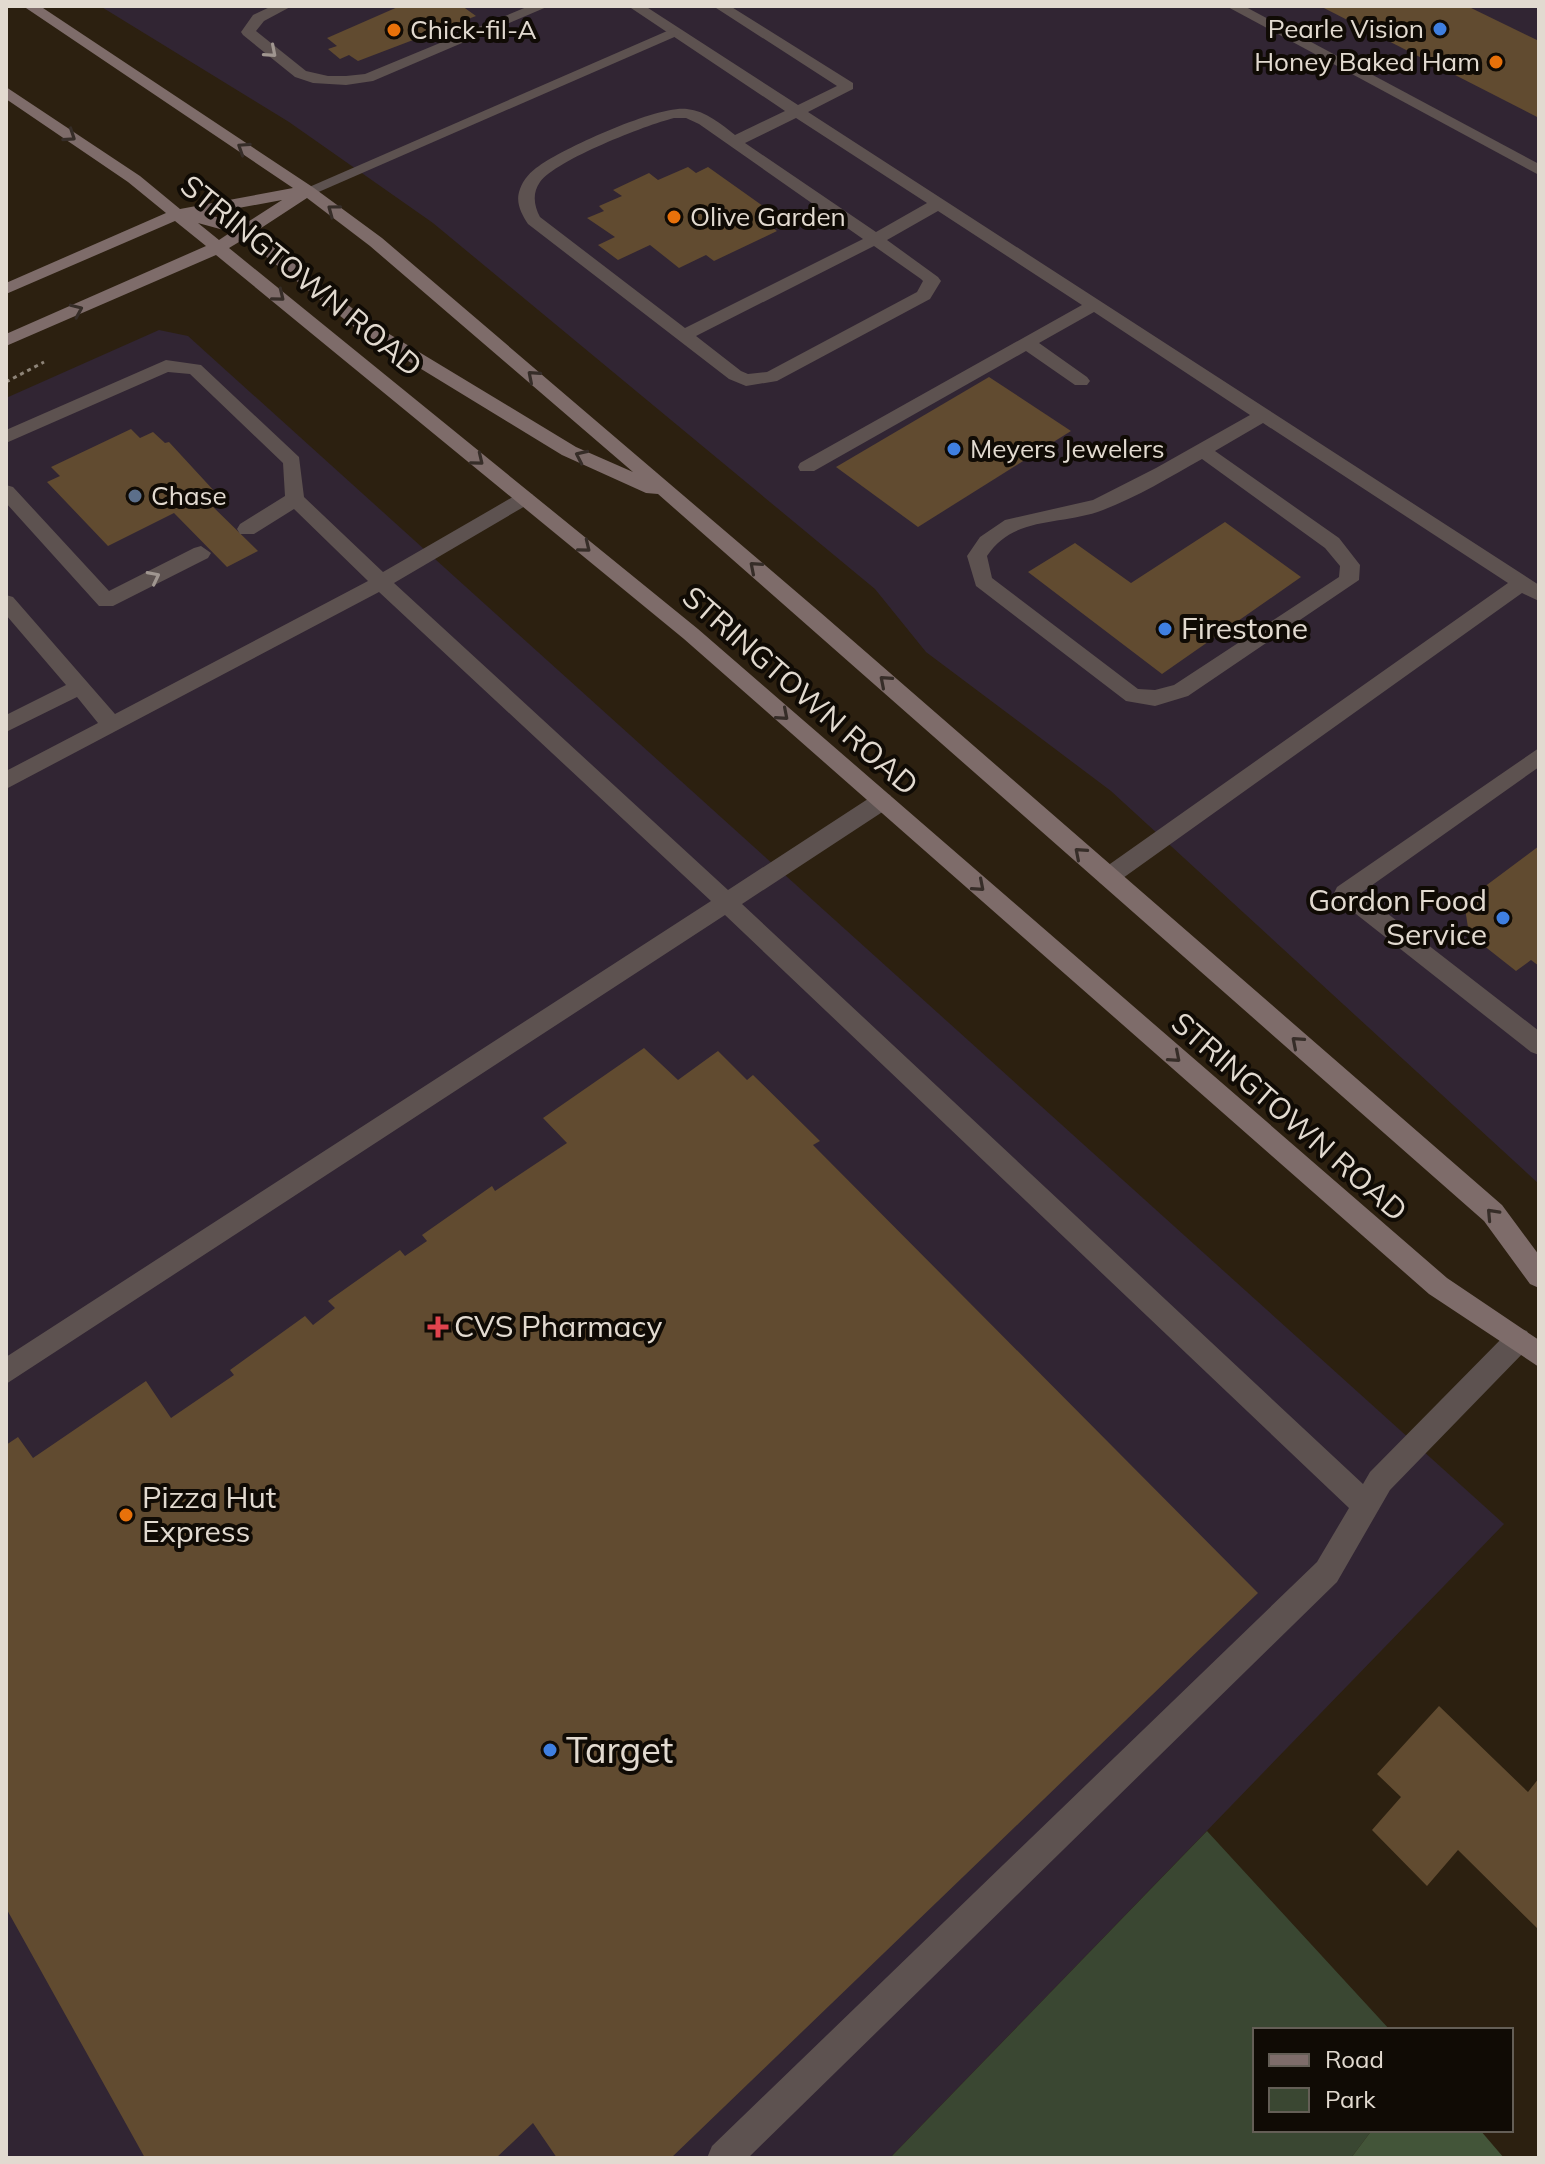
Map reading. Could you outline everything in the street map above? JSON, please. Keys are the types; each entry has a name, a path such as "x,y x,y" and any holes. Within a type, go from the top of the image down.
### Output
{"main road":[{"name":"STRINGTOWN ROAD","path":"30,6 308,191 376,242 677,500 1493,1213 1539,1276"},
{"name":"STRINGTOWN ROAD","path":"6,92 134,179 691,634 1438,1286 1528,1348"},
{"path":"6,289 178,214 308,191"},
{"path":"6,341 219,247 308,191"},
{"path":"178,214 214,220 244,231 365,327 569,451 677,500"}],"street":[{"path":"285,6 262,15 251,23 248,32 299,75 341,82 368,78 533,7"},
{"path":"635,6 1530,589 1108,877"},
{"path":"720,6 848,86 734,142"},
{"path":"1233,6 1539,170"},
{"path":"308,191 674,32"},
{"path":"666,113 688,113 876,239 927,275 932,281 930,289 771,377 746,380 683,336 534,220 526,210 527,187 547,167 666,113"},
{"path":"683,336 876,239 938,204"},
{"path":"807,467 1094,305"},
{"path":"1025,342 1081,381"},
{"path":"6,437 166,366 195,369 292,461 295,499 1366,1505"},
{"path":"1202,450 1332,543 1350,565 1349,580 1181,691 1155,698 1133,696 983,581 977,556 985,540 1018,520 1092,507 1161,474 1202,450 1263,415"},
{"path":"6,491 106,601 201,553"},
{"path":"6,781 381,582 525,498"},
{"path":"247,529 295,499"},
{"path":"6,602 112,725"},
{"path":"6,724 80,687"},
{"path":"1539,756 1345,893 1539,1045"},
{"path":"6,1372 882,801"},
{"path":"724,2158 1327,1572 1380,1481 1528,1348"}],"shaded area":[{"path":"100,6 1539,6 1539,1184 1111,791 926,652 875,589 433,223 289,122"},
{"path":"159,330 188,336 1504,1524 890,2158 6,2158 6,398"}],"green space":[{"path":"1207,1831 1388,2028 1253,2028 1253,2132 1370,2132 1351,2158 890,2158"},
{"path":"1370,2132 1482,2132 1504,2158 1351,2158"}],"building":[{"name":"Chick-fil-A","path":"400,6 462,6 476,16 358,61 349,55 340,59 328,49 337,46 327,38"},
{"path":"1320,6 1467,6 1539,41 1539,118"},
{"name":"Olive Garden","path":"688,167 696,173 708,167 767,209 755,215 777,231 714,261 706,255 679,268 650,245 618,260 598,245 615,237 587,218 604,211 599,206 622,196 613,190 649,173 658,180"},
{"name":"Meyers Jewelers","path":"989,377 1071,431 918,527 836,467"},
{"name":"Chase","path":"131,429 140,438 153,432 165,443 169,442 216,493 204,498 258,551 227,567 174,513 108,546 47,482 60,476 51,467"},
{"name":"Firestone","path":"1225,522 1301,577 1162,674 1028,572 1075,543 1131,583"},
{"name":"Gordon Food Service","path":"1539,846 1539,966 1531,960 1516,971 1469,934 1464,902"},
{"name":"Target","path":"644,1048 678,1080 718,1051 747,1080 753,1075 820,1141 813,1145 1258,1593 671,2158 557,2158 533,2123 496,2158 145,2158 6,1908 6,1445 18,1437 33,1458 146,1381 171,1418 234,1375 230,1370 305,1316 313,1325 335,1308 328,1301 400,1250 405,1256 427,1241 422,1235 492,1186 495,1191 567,1143 543,1118"},
{"path":"1439,1706 1528,1792 1539,1778 1539,1930 1458,1850 1427,1886 1372,1830 1401,1797 1377,1774"}],"place":[{"name":"Pearle Vision","path":"1440,29"},
{"name":"Chick-fil-A","path":"394,30"},
{"name":"Honey Baked Ham","path":"1496,62"},
{"name":"Olive Garden","path":"674,217"},
{"name":"Meyers Jewelers","path":"954,449"},
{"name":"Chase","path":"135,496"},
{"name":"Firestone","path":"1165,629"},
{"name":"Gordon Food Service","path":"1503,918"},
{"name":"CVS Pharmacy","path":"438,1327"},
{"name":"Pizza Hut Express","path":"126,1515"},
{"name":"Target","path":"550,1750"}]}
